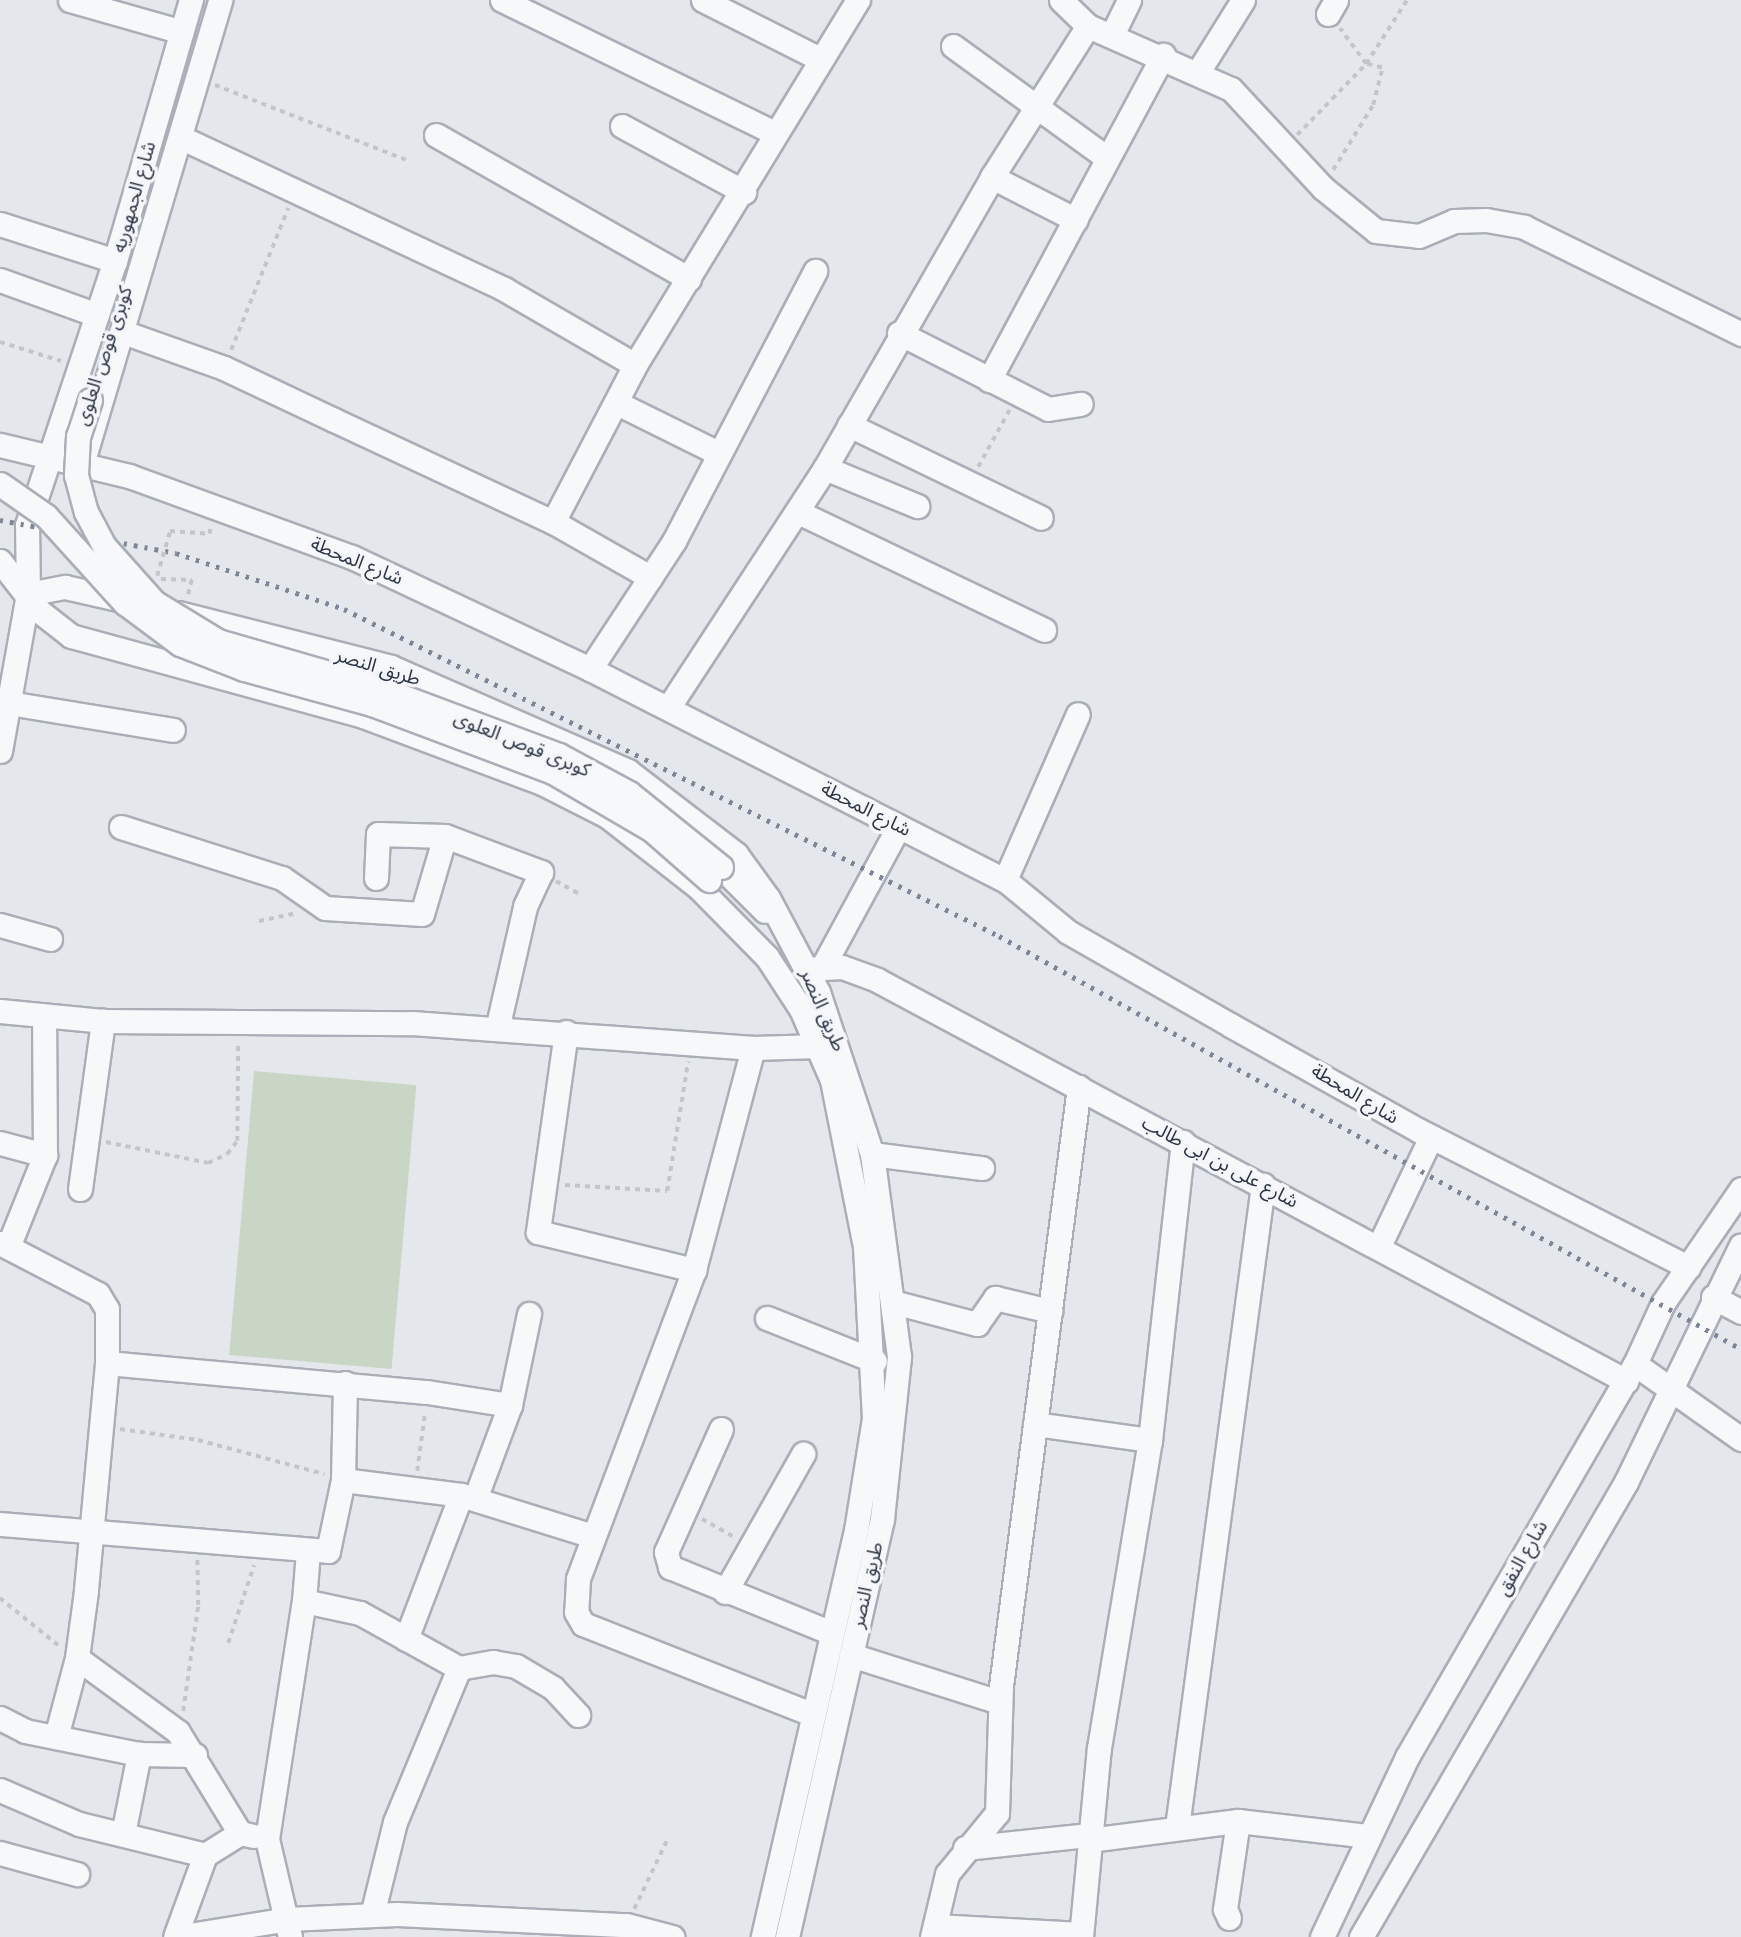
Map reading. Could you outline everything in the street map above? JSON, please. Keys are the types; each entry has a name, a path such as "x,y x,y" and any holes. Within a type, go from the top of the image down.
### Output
{"street":[{"path":"70,0 183,32"},
{"name":"شارع الجمهوريه","path":"0,751 28,594 24,548 39,491 115,261 191,0"},
{"name":"كوبرى قوص العلوى","path":"210,0 176,134 78,436 76,475 86,512 104,546 154,602 218,641 377,687 559,755 629,793 715,873 787,933"},
{"path":"82,464 201,78 220,0"},
{"path":"502,0 775,133"},
{"path":"703,0 820,59"},
{"path":"552,522 635,365 744,192 775,133 856,0"},
{"path":"1061,0 1088,26 1163,54 1231,89 1323,188 1388,235 1419,236 1454,221 1524,227 1741,334"},
{"path":"1112,35 1129,0"},
{"path":"1198,72 1243,0"},
{"path":"668,708 798,512 899,333 992,177 1032,110 1088,26"},
{"path":"953,46 1032,110 1107,158"},
{"path":"989,380 1163,54"},
{"path":"622,127 744,192"},
{"path":"436,135 689,279"},
{"path":"182,138 505,289 635,365"},
{"path":"992,177 1076,220"},
{"path":"0,224 115,261"},
{"path":"590,669 650,577 816,271"},
{"path":"0,280 97,315"},
{"path":"123,332 224,368 552,522 650,577"},
{"path":"899,333 1017,395 1057,412 1081,404"},
{"path":"617,403 718,453"},
{"path":"849,425 1041,518"},
{"name":"شارع المحطة","path":"0,445 82,464 352,557 590,669 1005,880 1083,941 1431,1137 1688,1267"},
{"path":"825,468 917,506"},
{"path":"0,483 39,491"},
{"name":"كوبرى قوص العلوى","path":"0,483 46,516 125,603 180,644 244,669 372,704 553,772 620,808 715,873 774,945 799,989 819,1046"},
{"path":"798,512 1044,629"},
{"name":"طريق النصر","path":"0,561 28,594 71,636 363,716 542,783 607,816 699,888 767,957 819,1046 856,1193 875,1361 867,1474 762,1937"},
{"name":"طريق النصر","path":"28,594 83,590 363,659 569,740 647,783 717,835 754,875 787,933 814,968 872,1154 897,1303 891,1466 787,1937"},
{"path":"5,714 173,730"},
{"path":"1005,880 1078,715"},
{"path":"814,968 899,826"},
{"path":"121,827 282,878 324,908 422,914 444,836"},
{"path":"376,878 378,834 444,836 541,872 525,907 497,1029"},
{"path":"0,925 50,939"},
{"name":"شارع على بن ابى طالب","path":"814,968 877,980 1379,1246 1630,1373 1676,1387"},
{"path":"0,1011 44,1019 103,1021 239,1018 566,1032 753,1048 819,1046"},
{"path":"44,1019 45,1155 4,1245 98,1294 107,1309 107,1363 102,1427 77,1658 56,1737"},
{"path":"80,1189 103,1021"},
{"path":"566,1032 540,1235 694,1270"},
{"path":"753,1048 694,1270 593,1535 578,1579 576,1612 583,1624 812,1714"},
{"path":"1079,1087 999,1702 997,1813 965,1848 947,1874 934,1932 1081,1936 1089,1838 1150,1440 1183,1142"},
{"path":"1379,1246 1431,1137"},
{"path":"0,1143 45,1155"},
{"path":"872,1154 982,1168"},
{"path":"1177,1827 1263,1185"},
{"name":"شارع النفق","path":"1322,1937 1367,1836 1688,1267 1741,1189"},
{"path":"1362,1937 1676,1387 1713,1297 1741,1245"},
{"path":"1713,1297 1741,1312"},
{"path":"897,1303 972,1324 982,1320 995,1298 1050,1311"},
{"path":"406,1639 510,1405 529,1314"},
{"path":"767,1318 875,1361"},
{"path":"107,1363 345,1383 510,1405"},
{"path":"0,1524 91,1527 309,1551 332,1548 343,1479 345,1383"},
{"path":"1676,1387 1741,1439"},
{"path":"1035,1423 1150,1440"},
{"path":"721,1429 666,1552 670,1567 725,1592 832,1633"},
{"path":"725,1592 803,1454"},
{"path":"343,1479 414,1486 468,1497 593,1535"},
{"path":"289,1928 267,1839 304,1601 309,1551"},
{"path":"304,1601 352,1609 459,1668 493,1662 516,1666 554,1688 578,1715"},
{"path":"851,1656 999,1702"},
{"path":"77,1658 178,1732 195,1755 240,1833"},
{"path":"372,1915 395,1822 459,1668"},
{"path":"0,1718 56,1737 139,1754 195,1755"},
{"path":"123,1834 139,1754"},
{"path":"0,1790 79,1824 205,1855"},
{"path":"1229,1918 1225,1909 1238,1821"},
{"path":"965,1848 1089,1838 1238,1821 1367,1836"},
{"path":"267,1839 240,1833 205,1855 176,1937 289,1928 372,1915 476,1927 626,1925 673,1937"},
{"path":"0,1853 77,1874"}],"path":[{"path":"1284,149 1366,64 1407,0"},
{"path":"1323,188 1373,105 1382,68 1366,64 1332,7"},
{"path":"201,78 409,160"},
{"path":"224,368 295,191"},
{"path":"0,342 79,368"},
{"path":"970,482 1017,395"},
{"path":"192,580 156,579 170,531 209,534"},
{"path":"259,921 324,908"},
{"path":"87,1139 208,1163 227,1154 237,1141 239,1018"},
{"path":"546,1184 667,1191 691,1042"},
{"path":"414,1486 427,1392"},
{"path":"102,1427 198,1440 343,1479"},
{"path":"685,1509 751,1546"},
{"path":"178,1732 198,1605 196,1539"},
{"path":"228,1643 258,1546"},
{"path":"0,1598 77,1658"},
{"path":"626,1925 668,1838"}],"green space":[{"path":"254,1071 416,1085 392,1369 229,1355"}],"railway":[{"path":"0,520 176,553 344,609 999,936 1741,1349"}]}
